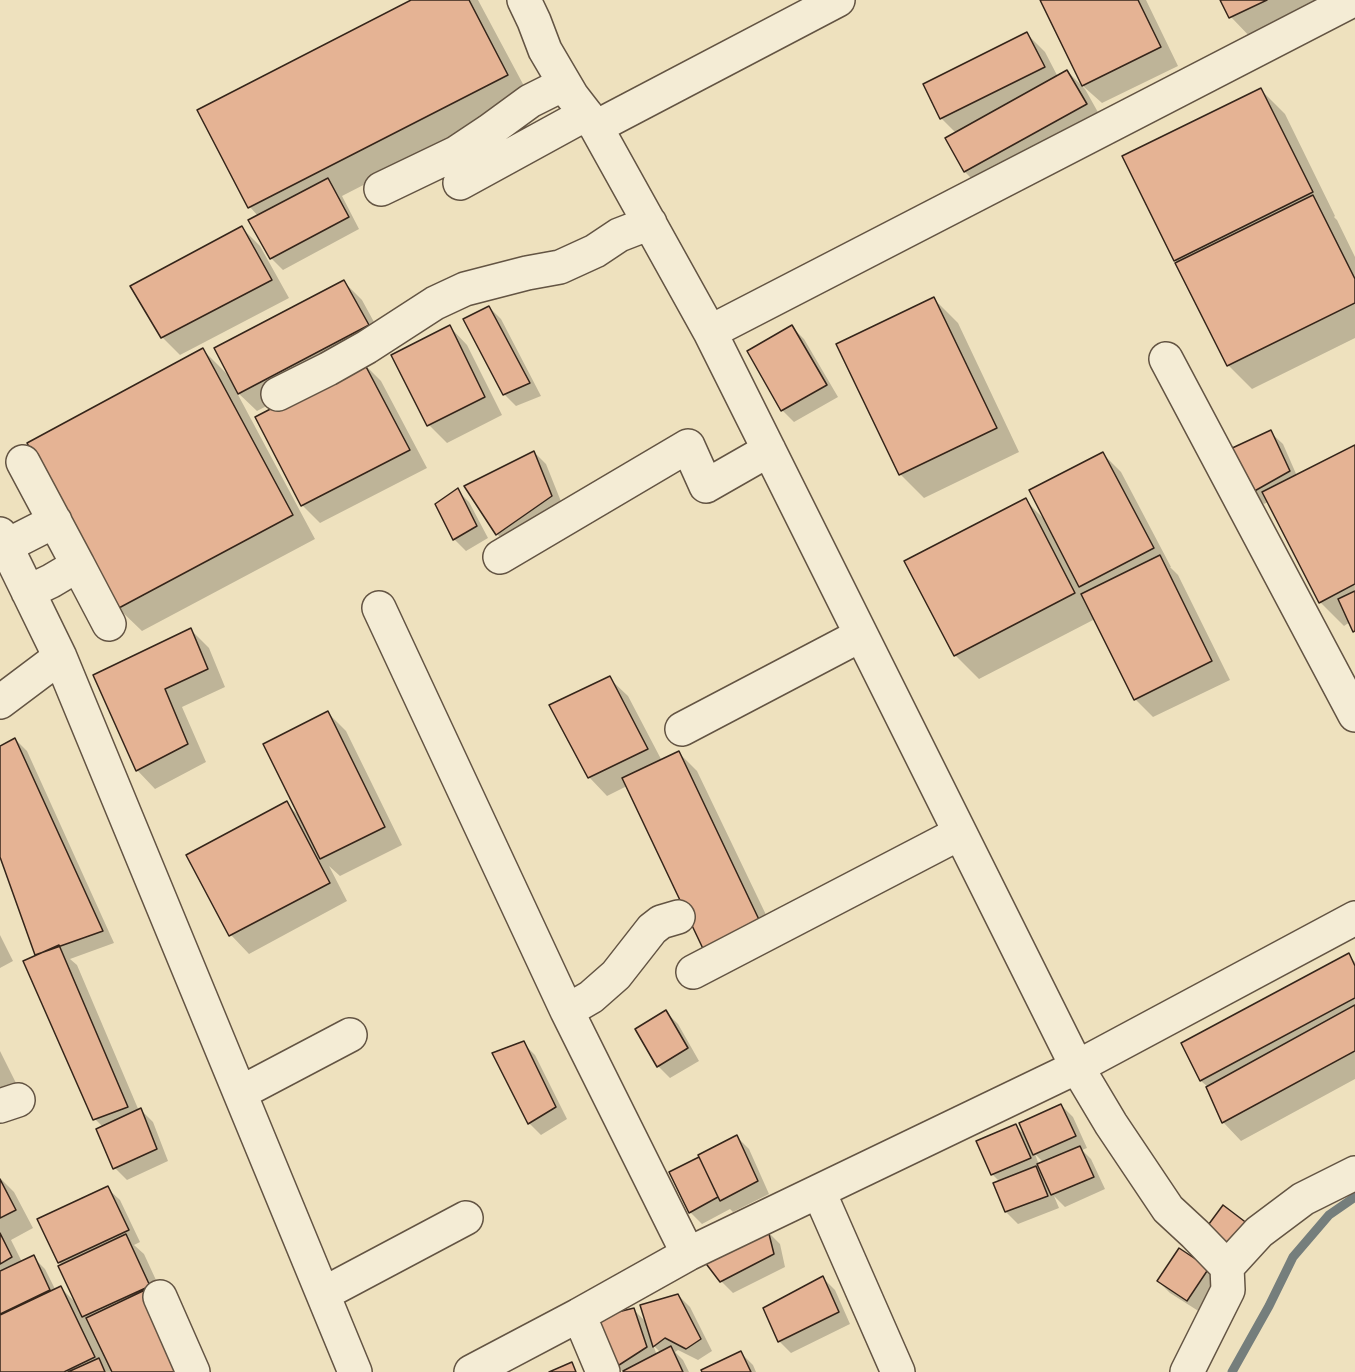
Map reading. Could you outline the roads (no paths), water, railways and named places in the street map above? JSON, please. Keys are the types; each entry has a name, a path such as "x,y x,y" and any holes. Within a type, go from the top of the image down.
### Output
{"street":[{"path":"524,0 544,50 564,84 591,120 710,332 1077,1067 1111,1124 1168,1209 1227,1267 1228,1290 1187,1372"},
{"path":"460,183 838,0"},
{"path":"710,332 1353,0"},
{"path":"381,189 456,153 530,101 564,84"},
{"path":"278,394 367,347 435,303 494,281 560,267 595,251 619,236 650,223"},
{"path":"1166,358 1355,715"},
{"path":"500,556 688,446 706,486 769,450"},
{"path":"23,462 109,624"},
{"path":"55,521 3,540 60,657 355,1372"},
{"path":"28,592 78,565"},
{"path":"379,608 567,1011 688,1254"},
{"path":"682,729 861,635"},
{"path":"0,702 60,657"},
{"path":"693,972 960,833"},
{"path":"567,1011 591,997 616,975 652,929 661,922 678,917"},
{"path":"471,1372 688,1254 1077,1067 1355,918"},
{"path":"240,1093 350,1035"},
{"path":"1227,1267 1259,1232 1304,1199 1355,1173"},
{"path":"819,1192 898,1372"},
{"path":"323,1294 466,1218"},
{"path":"160,1297 193,1372"},
{"path":"579,1315 603,1372"}],"waterway":[{"path":"1232,1372 1293,1257 1329,1215 1355,1197"}]}
